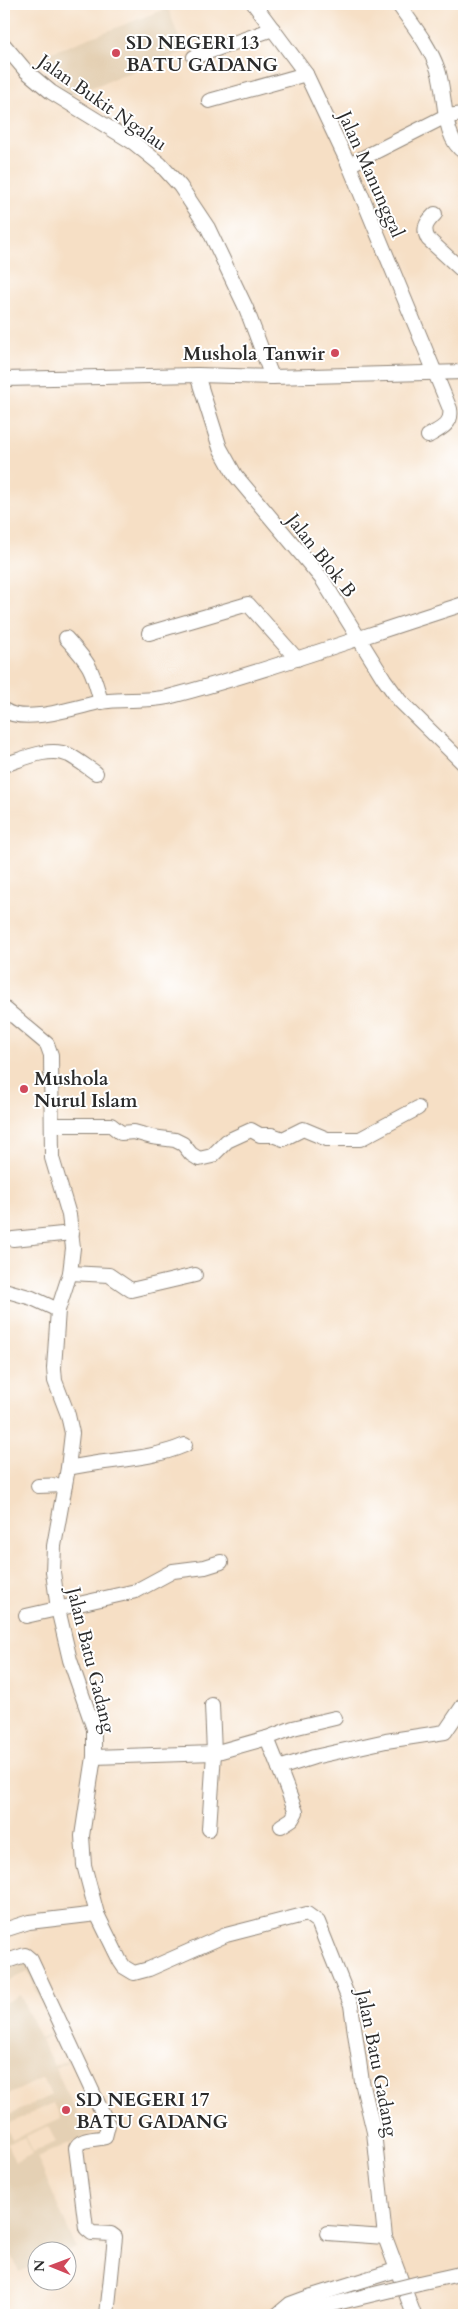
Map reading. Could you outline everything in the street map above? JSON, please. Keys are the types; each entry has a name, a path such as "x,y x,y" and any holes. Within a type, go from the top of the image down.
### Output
{"street":[{"path":"398,4 435,60 442,83 446,116 456,146 464,152"},
{"name":"Jalan Manunggal","path":"257,5 306,74 349,165 451,415 445,426 428,436"},
{"path":"194,57 273,29"},
{"name":"Jalan Bukit Ngalau","path":"4,45 26,71 51,92 134,144 160,164 180,186 208,228 246,308 272,377"},
{"path":"209,102 306,74"},
{"path":"349,165 446,116 464,114"},
{"path":"435,214 426,225 425,233 464,272"},
{"path":"4,379 197,375 272,377 433,371 464,372"},
{"name":"Jalan Blok B","path":"197,375 225,460 322,579 400,701 464,764"},
{"path":"149,633 248,604 297,659"},
{"path":"4,710 15,715 34,715 101,702 166,697 297,659 358,637 464,604"},
{"path":"66,638 92,669 101,702"},
{"path":"4,765 42,754 60,752 69,755 96,773"},
{"name":"Jalan Batu Gadang","path":"4,1008 42,1039 49,1049 53,1064 53,1167 66,1200 72,1233 70,1273 58,1310 54,1368 55,1381 68,1415 72,1433 68,1468 52,1559 58,1609 70,1660 95,1738 94,1757 82,1836 84,1865 97,1914 120,1961 124,1967 134,1973 149,1969 239,1930 307,1914 314,1917 318,1922 351,2005 362,2082 375,2140 385,2237 414,2315"},
{"path":"52,1125 111,1124 120,1133 134,1132 179,1142 194,1157 199,1159 212,1156 227,1141 251,1130 260,1135 272,1135 283,1139 303,1129 327,1139 360,1139 418,1108"},
{"path":"13,1239 72,1233"},
{"path":"70,1273 109,1275 131,1290 195,1275"},
{"path":"4,1290 32,1298 58,1310"},
{"path":"68,1468 100,1461 149,1456 171,1451 185,1444"},
{"path":"38,1486 65,1485"},
{"path":"26,1616 136,1591 173,1571 221,1562"},
{"path":"279,1768 314,1757 376,1743 445,1732 464,1704"},
{"path":"208,1829 214,1753 212,1705"},
{"path":"94,1757 214,1753 294,1728 335,1718"},
{"path":"267,1738 296,1812 292,1819 281,1826"},
{"path":"4,1930 29,1922 97,1914"},
{"path":"4,1962 25,1955 31,1960 108,2125 104,2137 83,2142 78,2144 76,2148 86,2228 92,2233 111,2234 115,2237 107,2315"},
{"path":"327,2233 385,2237"},
{"path":"277,2315 290,2304 396,2270"},
{"path":"287,2315 464,2273"}],"shaded area":[{"name":"SD NEGERI 13 BATU GADANG","path":"168,8 184,52 64,98 47,54"},
{"name":"SD NEGERI 17 BATU GADANG","path":"31,1959 104,2128 37,2157 73,2242 28,2242 28,2268 19,2272 4,2236 4,2118 51,2095 43,2078 4,2097 4,2003 20,1995 40,2038 55,2031 28,1972 4,1983 4,1971","holes":["56,2032 69,2059 54,2066 41,2040","71,2060 101,2124 86,2131 55,2068","54,2103 61,2118 12,2140 5,2125","48,2126 56,2142 33,2152 26,2136","25,2137 33,2154 15,2162 7,2144"]}],"place":[{"name":"SD NEGERI 13 BATU GADANG","path":"116,53"},
{"name":"Mushola Tanwir","path":"335,353"},
{"name":"Mushola Nurul Islam","path":"24,1089"},
{"name":"SD NEGERI 17 BATU GADANG","path":"66,2110"}]}
